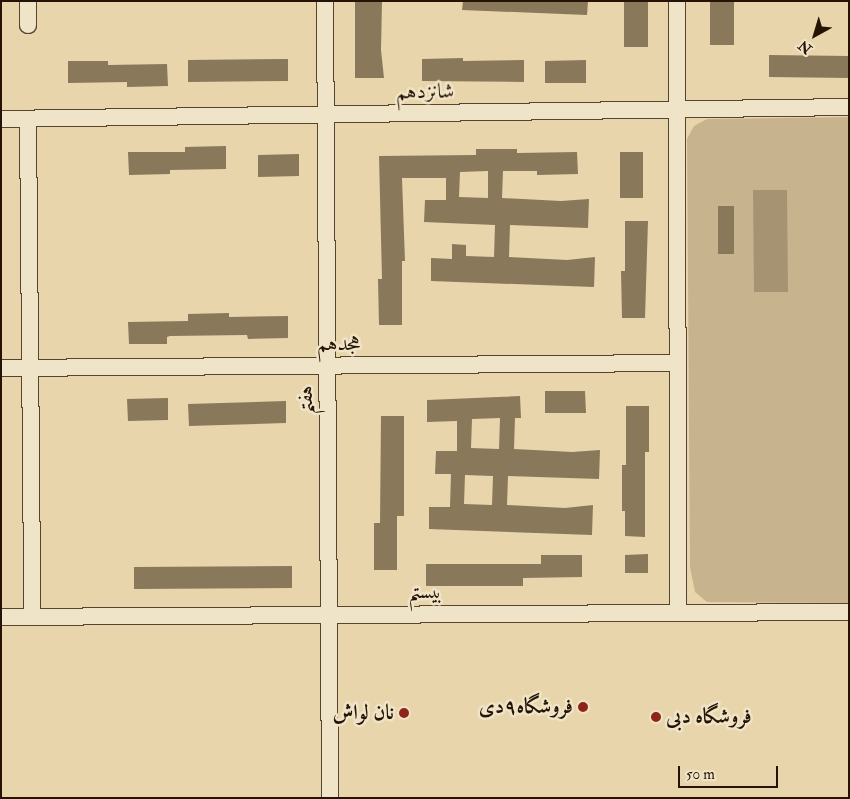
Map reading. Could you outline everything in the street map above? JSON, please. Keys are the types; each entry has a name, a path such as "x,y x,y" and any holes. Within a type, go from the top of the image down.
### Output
{"street":[{"path":"28,1 28,24"},
{"name":"هفتم","path":"325,1 330,798"},
{"path":"677,1 678,612"},
{"name":"شانزدهم","path":"1,119 849,107"},
{"path":"28,119 32,616"},
{"name":"هجدهم","path":"1,368 678,363"},
{"name":"بیستم","path":"1,616 849,612"}],"shaded area":[{"path":"849,117 849,603 707,602 695,592 690,567 687,139 694,126 707,119"},
{"path":"753,190 787,190 788,292 754,292"}],"building":[{"path":"355,1 382,1 381,50 384,78 355,78"},
{"path":"463,1 588,1 587,15 462,10"},
{"path":"624,1 648,1 648,47 624,47"},
{"path":"710,1 734,1 734,45 710,45"},
{"path":"769,55 849,56 849,78 769,77"},
{"path":"463,58 463,61 524,60 524,82 422,81 422,59"},
{"path":"288,59 288,81 188,82 188,60"},
{"path":"586,60 586,83 545,83 545,61"},
{"path":"68,61 108,61 108,65 167,64 168,86 127,87 127,82 68,83"},
{"path":"226,146 226,169 170,170 170,174 129,175 128,152 185,152 185,147"},
{"path":"476,149 517,149 517,153 577,152 578,174 537,175 537,171 503,171 502,198 561,201 589,199 588,228 510,225 509,257 567,260 595,257 594,287 431,281 431,258 452,259 452,244 466,245 466,256 494,257 495,225 424,222 425,200 446,200 446,178 402,178 405,261 402,261 402,325 379,325 378,279 382,279 379,156 476,155","holes":["488,171 488,198 459,197 460,172"]},
{"path":"620,152 643,152 643,198 620,198"},
{"path":"299,154 299,176 258,177 258,155"},
{"path":"718,206 734,206 734,254 718,254"},
{"path":"625,221 648,221 645,318 622,318 621,271 625,271"},
{"path":"229,313 229,317 288,316 288,338 248,339 247,335 170,336 167,337 167,344 129,344 128,322 188,321 188,314"},
{"path":"545,391 585,391 586,413 545,413"},
{"path":"520,396 521,418 515,418 514,449 572,452 600,450 599,479 508,476 507,505 565,508 593,505 592,535 429,529 429,507 450,507 451,474 435,474 436,451 457,451 457,421 427,422 427,400","holes":["500,418 499,449 471,448 472,419","465,475 493,476 492,505 464,504"]},
{"path":"168,398 168,420 128,421 127,399"},
{"path":"286,401 286,423 189,426 188,404"},
{"path":"626,406 649,406 649,452 645,452 645,537 625,536 625,511 622,511 622,465 626,465"},
{"path":"381,416 404,416 404,516 397,516 397,570 374,570 374,523 380,523"},
{"path":"648,554 648,573 625,573 625,555"},
{"path":"541,555 582,555 582,577 523,578 523,586 426,586 426,564 541,564"},
{"path":"292,566 292,588 134,589 134,567"}],"place":[{"name":"فروشگاه۹دی","path":"583,707"},
{"name":"نان لواش","path":"404,713"},
{"name":"فروشگاه دبی","path":"656,717"}]}
